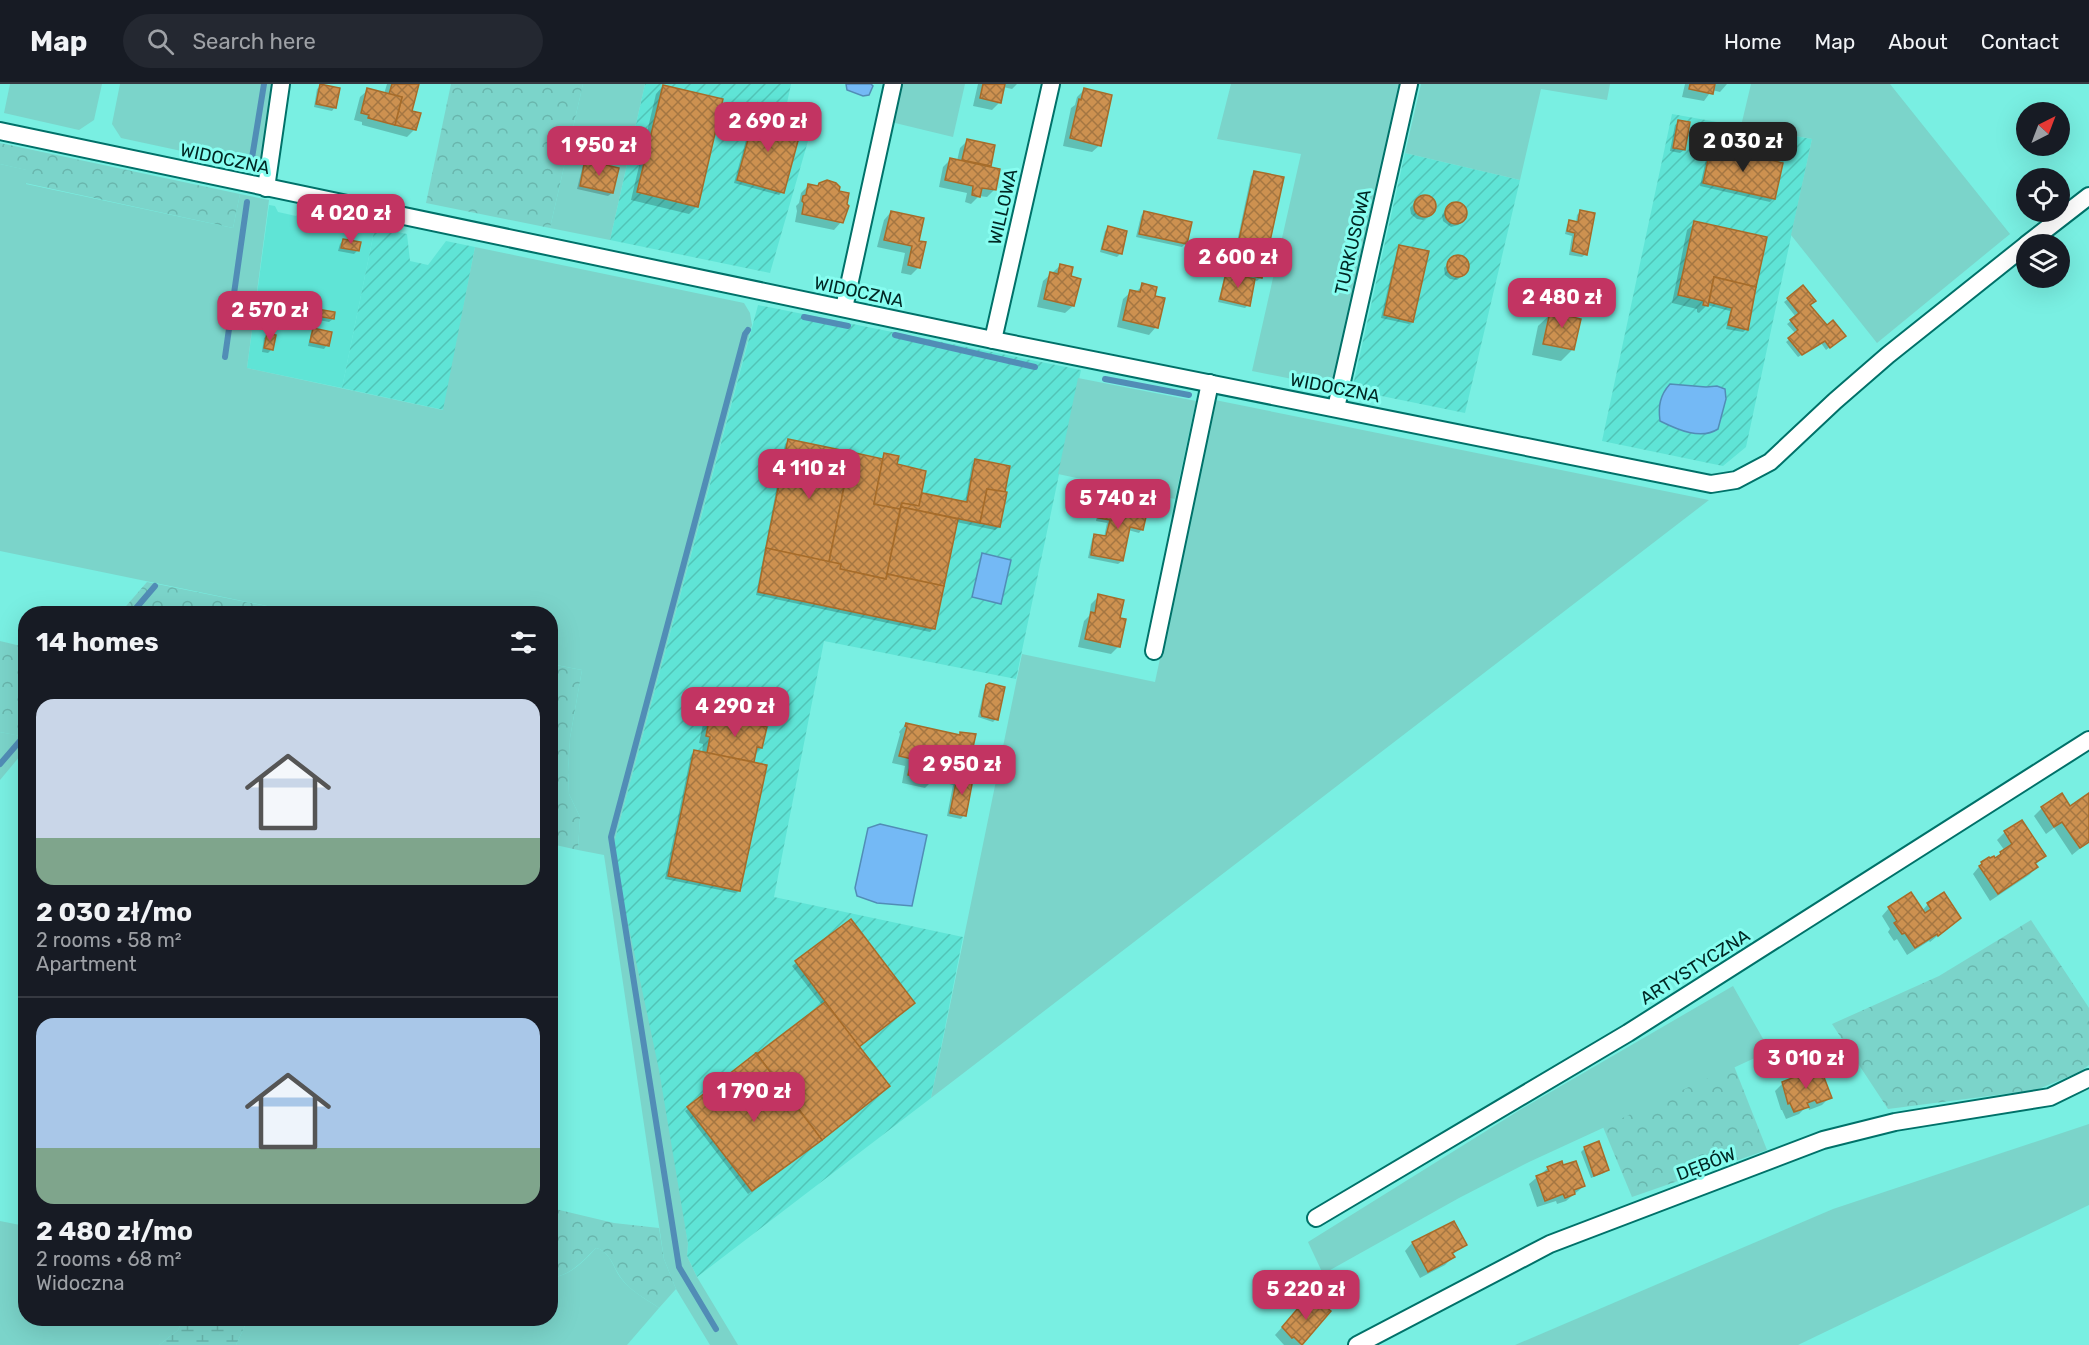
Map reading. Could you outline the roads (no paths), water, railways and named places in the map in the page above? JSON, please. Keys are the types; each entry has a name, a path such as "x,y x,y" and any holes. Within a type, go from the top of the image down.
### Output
{"street":[{"path":"266,188 281,84"},
{"path":"844,308 893,84"},
{"name":"WILLOWA","path":"993,340 1051,84"},
{"name":"TURKUSOWA","path":"1336,408 1409,84"},
{"name":"WIDOCZNA","path":"0,131 993,340 1711,484 1736,480 1770,462 1888,355 2016,254"},
{"path":"2041,234 2089,195"},
{"path":"1154,651 1210,383"},
{"name":"ARTYSTYCZNA","path":"1316,1218 1628,1033 2089,740"},
{"name":"DĘBÓW","path":"1357,1345 1550,1244 1823,1140 1895,1122 2050,1097 2089,1078"}],"waterway":[{"path":"251,164 264,84"},
{"path":"225,357 247,202"},
{"path":"804,317 848,326"},
{"path":"716,1329 679,1267 611,837 745,334 748,330"},
{"path":"895,335 1035,367"},
{"path":"1105,379 1189,395"},
{"path":"138,606 155,586"},
{"path":"0,764 18,743"}]}
